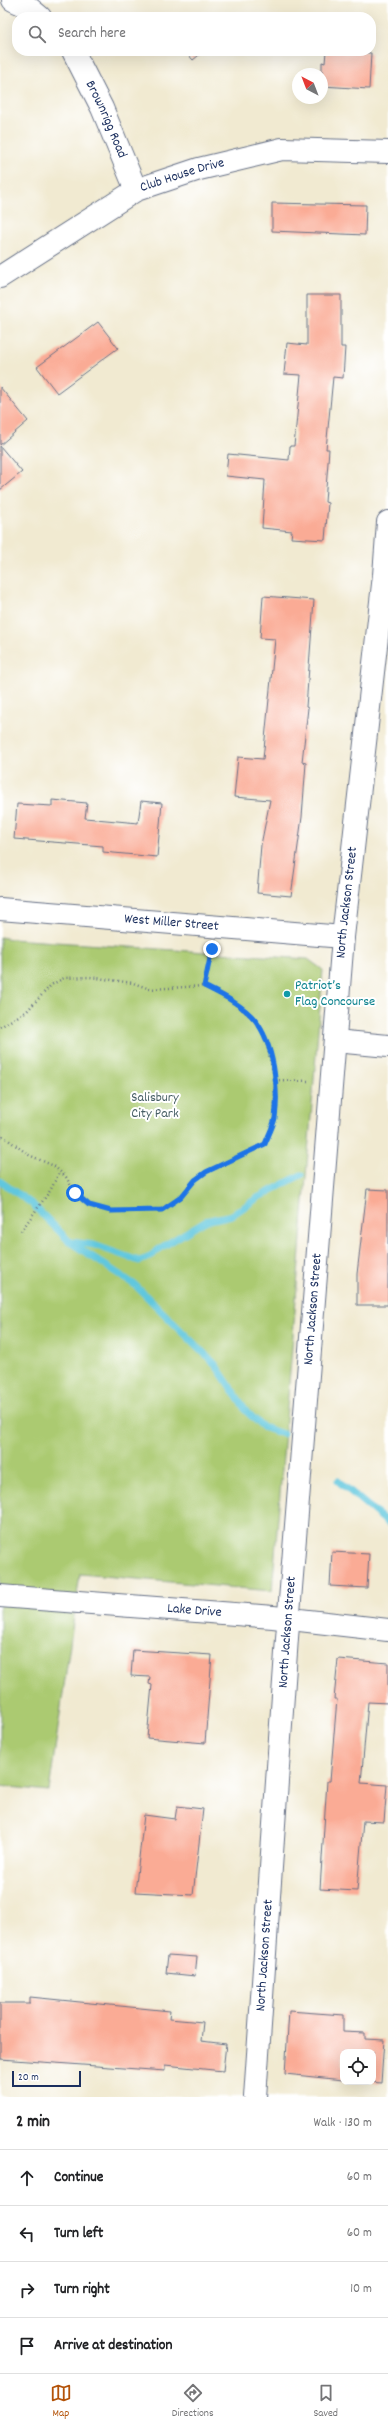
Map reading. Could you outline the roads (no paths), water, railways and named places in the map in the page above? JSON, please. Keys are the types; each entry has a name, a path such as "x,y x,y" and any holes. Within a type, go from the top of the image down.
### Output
{"street":[{"path":"13,0 28,7 34,12"},
{"name":"Brownrigg Road","path":"76,56 102,108 136,190"},
{"name":"Club House Drive","path":"0,277 136,190 199,169 282,149 388,152"},
{"name":"North Jackson Street","path":"254,2097 289,1618 343,937 386,575 388,522"},
{"name":"West Miller Street","path":"0,909 343,937"},
{"path":"335,1041 388,1046"},
{"name":"Lake Drive","path":"0,1596 289,1618 388,1630"}],"waterway":[{"path":"72,1242 94,1245 139,1261 148,1258 162,1247 205,1221 232,1215 259,1197 301,1175"},
{"path":"0,1181 32,1204 70,1242 135,1285 215,1364 247,1412 263,1427 283,1434"},
{"path":"338,1481 388,1523"}],"place":[{"name":"Patriot’s Flag Concourse","path":"287,994"}],"park label":[{"name":"Salisbury City Park","path":"155,1106"}]}
